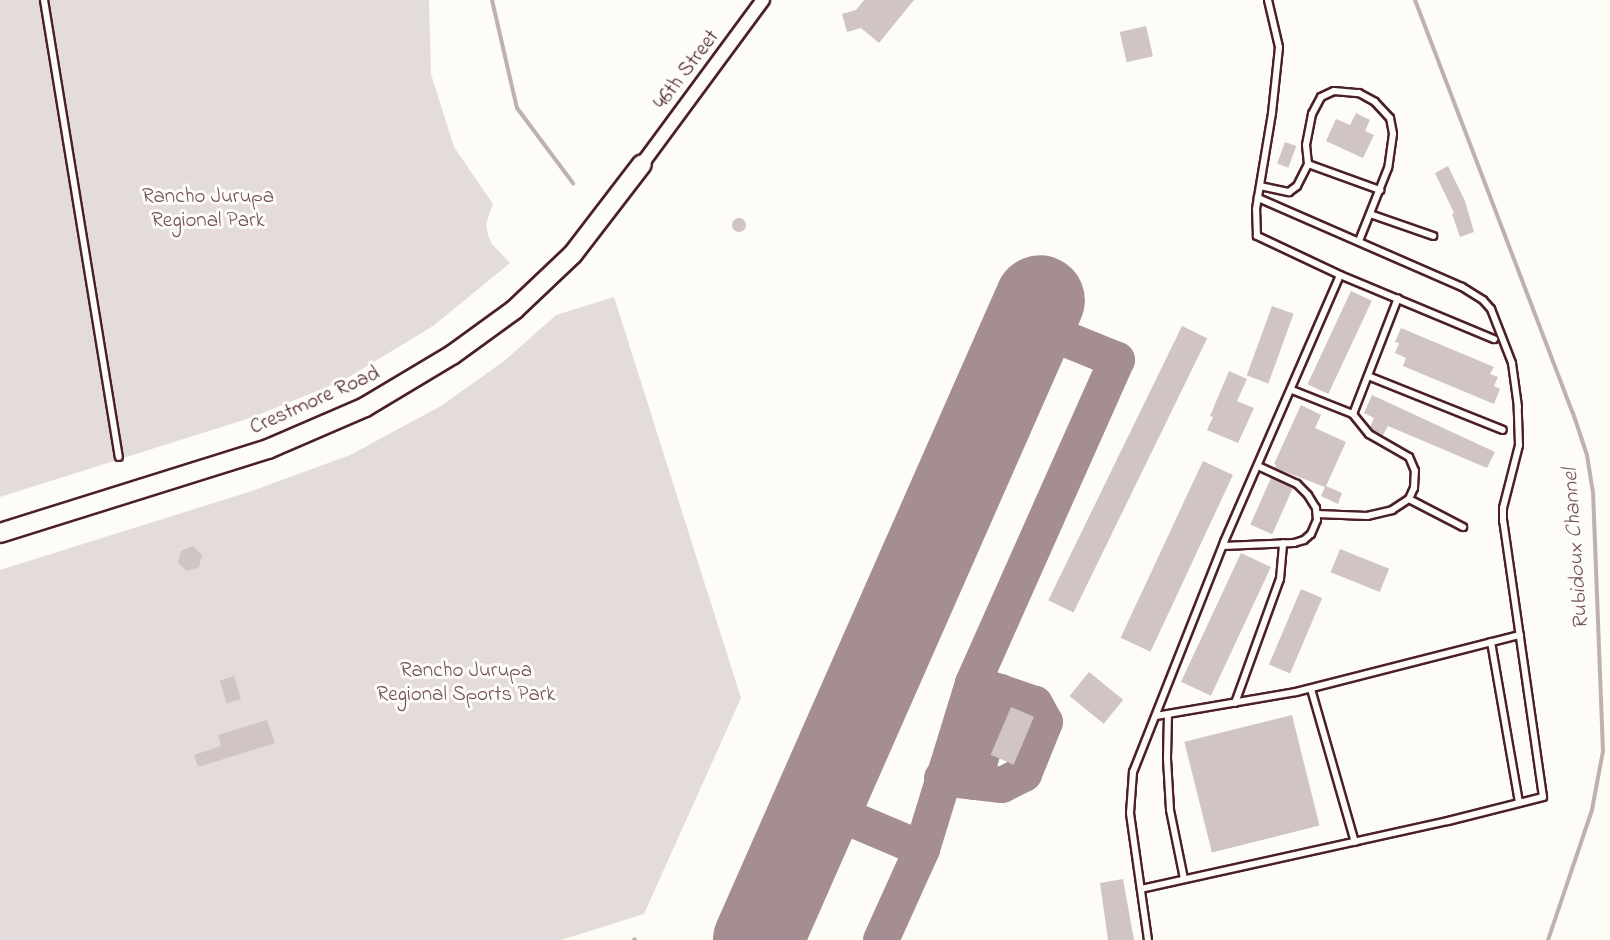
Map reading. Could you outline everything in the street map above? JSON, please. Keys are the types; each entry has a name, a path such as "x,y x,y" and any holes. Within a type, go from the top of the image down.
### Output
{"street":[{"name":"46th Street","path":"642,164 763,0"},
{"name":"Crestmore Road","path":"0,532 268,449 365,407 452,356 514,310 573,254 642,164"}],"lane":[{"path":"44,0 119,457"},
{"path":"1268,0 1279,47 1258,198 1257,236 1340,275 1494,339"},
{"path":"1260,186 1289,192 1298,186 1308,164 1306,145 1312,114 1321,97 1334,91 1359,93 1375,102 1390,118 1393,134 1388,168 1359,241"},
{"path":"1308,164 1380,190"},
{"path":"1141,889 1355,842 1543,797 1503,521 1503,508 1519,445 1518,407 1512,363 1491,309 1483,300 1462,287 1258,198"},
{"path":"1370,214 1433,236"},
{"path":"1148,940 1130,813 1132,772 1223,546 1340,275"},
{"path":"1353,414 1398,298"},
{"path":"1368,376 1503,430"},
{"path":"1292,390 1353,414 1369,434 1409,457 1415,471 1414,488 1409,499 1392,510 1367,516 1317,514"},
{"path":"1223,546 1283,543 1304,540 1311,534 1317,514 1308,495 1297,484 1258,466"},
{"path":"1409,499 1463,526"},
{"path":"1235,703 1280,579 1283,543"},
{"path":"1156,716 1311,689 1520,635"},
{"path":"1491,642 1519,803"},
{"path":"1311,689 1355,842"},
{"path":"1168,714 1167,759 1170,810 1184,879"}],"green space":[{"name":"Rancho Jurupa Regional Park","path":"0,0 429,0 431,74 454,147 493,204 486,224 488,235 492,244 510,263 433,326 344,380 250,418 0,497"},
{"name":"Rancho Jurupa Regional Sports Park","path":"614,297 741,698 644,914 561,940 0,940 0,570 252,491 350,455 441,406 504,361 556,315"}],"building":[{"path":"864,0 914,0 879,43 861,28 847,32 842,14 856,10"},
{"path":"1146,26 1153,56 1127,62 1120,32"},
{"path":"1356,113 1370,120 1365,131 1374,135 1363,158 1326,141 1336,119 1350,125"},
{"path":"1285,142 1296,146 1288,168 1277,164"},
{"path":"1448,166 1465,201 1474,232 1460,237 1452,214 1454,213 1435,173"},
{"path":"739,218 744,220 746,225 744,230 739,232 734,230 732,225 734,220"},
{"path":"1351,291 1372,301 1328,394 1307,384"},
{"path":"1272,306 1294,314 1268,383 1247,376"},
{"path":"1182,326 1207,338 1073,612 1048,600"},
{"path":"1401,328 1494,367 1490,374 1498,377 1494,386 1500,389 1494,404 1403,366 1406,358 1395,353 1399,343 1395,342"},
{"path":"1229,371 1247,379 1237,401 1254,408 1238,443 1207,430 1213,417 1210,416"},
{"path":"1372,395 1495,452 1487,468 1388,426 1383,435 1372,430 1370,427 1374,418 1364,413"},
{"path":"1301,405 1321,415 1315,428 1346,442 1326,486 1342,493 1338,504 1321,496 1325,487 1275,468 1274,464"},
{"path":"1203,461 1233,475 1150,652 1121,638"},
{"path":"1271,478 1293,488 1272,534 1250,525"},
{"path":"193,546 202,555 199,567 187,571 178,563 181,551"},
{"path":"1340,549 1389,569 1380,592 1331,572"},
{"path":"1241,553 1271,567 1211,696 1181,682"},
{"path":"1301,589 1322,598 1290,673 1269,664"},
{"path":"1089,672 1123,700 1104,724 1069,696"},
{"path":"234,676 241,699 227,703 220,680"},
{"path":"1011,707 1034,717 1014,765 991,755"},
{"path":"1292,715 1320,826 1212,852 1184,742"},
{"path":"267,720 275,743 198,767 194,755 221,746 218,735"},
{"path":"1123,879 1134,940 1108,940 1100,883"}],"waterway":[{"path":"492,0 517,108 573,183"},
{"name":"Rubidoux Channel","path":"1415,0 1573,413 1587,455 1593,491 1603,751 1592,810 1548,940"}],"taxiway":[{"path":"881,940 922,849 973,683 1117,360 1029,324"},
{"path":"942,778 1002,785 1024,774 1045,722 1035,704 973,683"},
{"path":"974,782 1000,692"},
{"path":"818,805 922,849"}],"runway":[{"path":"758,940 1040,300"}]}
